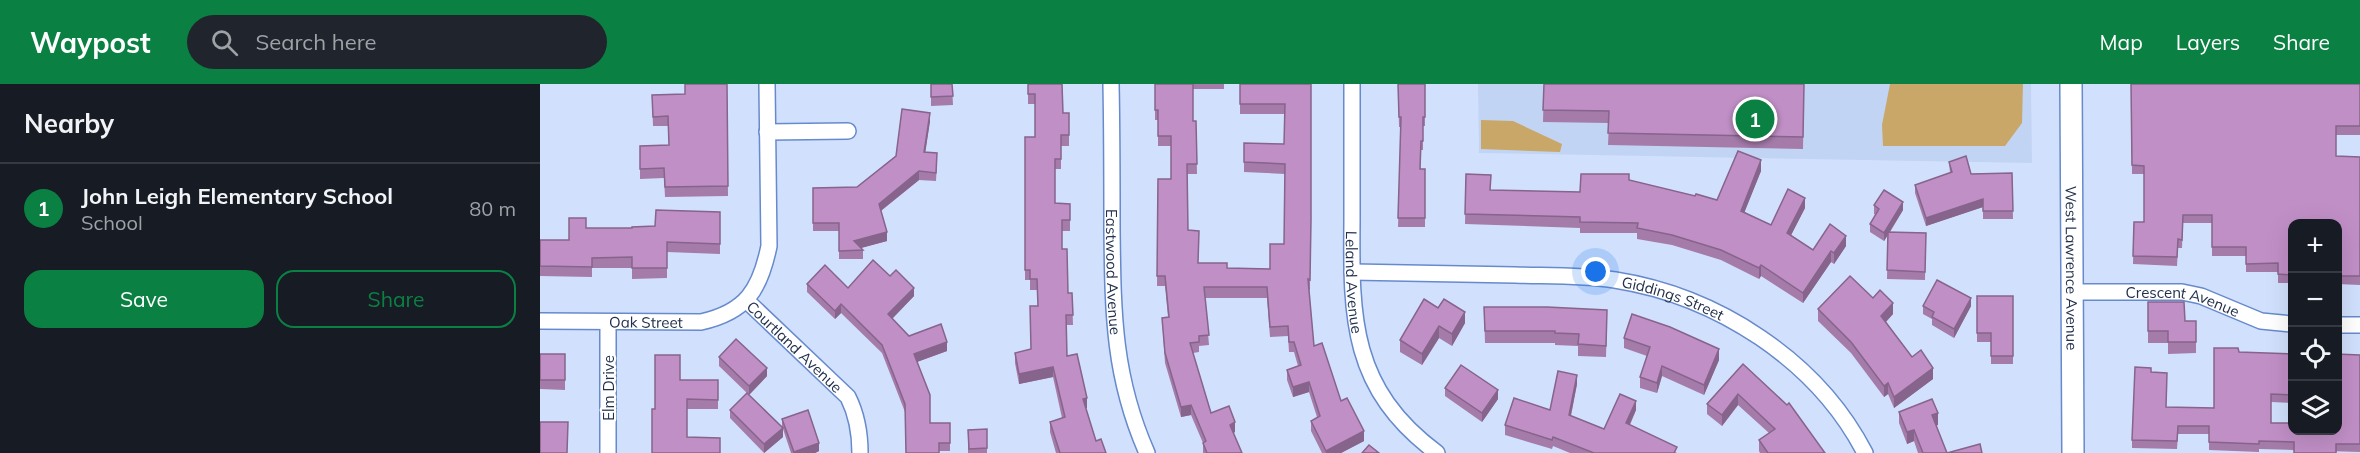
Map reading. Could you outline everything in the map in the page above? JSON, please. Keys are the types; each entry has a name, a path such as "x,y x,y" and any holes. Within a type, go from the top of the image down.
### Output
{"main road":[{"name":"West Lawrence Avenue","path":"2070,84 2073,453"}],"street":[{"name":"Courtland Avenue","path":"767,84 769,246 758,283 747,301 848,397 858,424 861,453"},
{"name":"Eastwood Avenue","path":"1111,84 1114,331 1121,374 1131,412 1147,453"},
{"name":"Leland Avenue","path":"1352,84 1352,272 1356,328 1371,375 1401,422 1437,453"},
{"path":"767,132 848,131"},
{"name":"Giddings Street","path":"1352,272 1590,277 1645,286 1675,296 1724,316 1771,346 1795,365 1813,380 1833,405 1865,453"},
{"name":"Crescent Avenue","path":"2072,292 2182,292 2201,296 2261,321 2288,324"},
{"name":"Oak Street","path":"540,321 701,322 719,318 734,311 747,301"},
{"name":"Elm Drive","path":"608,322 608,453"},
{"path":"2342,325 2360,325"}],"shaded area":[{"path":"1478,84 2031,84 2032,163 1479,153"},
{"path":"1890,84 2023,84 2022,123 2005,146 1883,146 1882,125"},
{"path":"1481,120 1513,121 1562,144 1560,152 1481,149"}],"building":[{"path":"685,84 727,84 728,186 665,187 664,168 640,169 640,146 669,145 668,116 653,117 652,95 685,94"},
{"path":"931,84 952,84 953,96 931,97"},
{"path":"1028,84 1062,84 1063,113 1069,113 1069,135 1061,135 1061,159 1055,159 1055,203 1070,204 1070,220 1062,220 1062,249 1067,249 1068,293 1072,293 1073,315 1066,315 1067,356 1077,354 1087,398 1083,399 1096,441 1101,439 1106,453 1060,453 1050,422 1065,417 1053,367 1019,374 1015,353 1031,349 1030,306 1038,306 1037,279 1030,279 1030,270 1025,270 1025,137 1035,137 1035,94 1028,94"},
{"path":"1155,84 1193,84 1193,121 1196,121 1197,164 1187,164 1188,230 1199,231 1198,263 1227,263 1227,268 1270,269 1270,244 1284,244 1285,164 1244,162 1244,143 1284,144 1285,104 1240,104 1240,84 1311,84 1310,280 1308,279 1314,346 1322,343 1341,401 1347,398 1364,431 1326,451 1311,421 1320,416 1309,382 1293,387 1287,370 1301,365 1294,342 1289,342 1288,326 1270,327 1267,287 1204,287 1209,335 1199,336 1199,342 1190,343 1211,413 1229,406 1235,422 1230,425 1242,453 1207,453 1203,443 1206,441 1191,405 1181,407 1165,353 1162,318 1169,317 1165,276 1157,276 1158,179 1171,179 1171,136 1158,136"},
{"path":"1398,84 1425,84 1425,117 1423,117 1420,169 1425,169 1425,218 1398,218 1401,117 1399,117"},
{"path":"1544,84 1804,84 1803,137 1608,133 1609,111 1543,110"},
{"path":"2131,84 2360,84 2360,126 2336,126 2336,156 2360,157 2360,276 2342,276 2342,219 2288,219 2288,275 2278,274 2278,263 2246,264 2246,247 2212,247 2212,215 2183,215 2182,240 2178,239 2177,257 2133,256 2134,222 2144,222 2144,166 2132,165"},
{"path":"902,109 930,113 924,152 937,153 936,173 919,171 879,204 887,232 854,241 863,250 839,251 839,223 813,223 813,188 857,187 896,156"},
{"path":"1738,151 1761,160 1741,211 1771,225 1788,189 1805,198 1787,233 1813,250 1830,224 1846,236 1834,253 1831,251 1803,293 1761,265 1759,268 1721,250 1672,235 1637,228 1638,223 1580,222 1580,217 1465,214 1466,174 1491,175 1490,190 1580,192 1581,174 1629,174 1629,180 1717,200"},
{"path":"1966,156 1971,174 2012,173 2013,211 1983,211 1983,199 1926,218 1915,185 1952,172 1949,162"},
{"path":"1884,190 1903,202 1884,233 1870,224 1879,209 1874,205"},
{"path":"656,210 720,212 720,244 667,242 667,268 632,268 632,257 592,258 592,267 540,266 540,240 569,240 569,218 586,218 586,228 655,226"},
{"path":"1888,232 1926,233 1925,272 1887,270"},
{"path":"873,260 890,276 896,270 914,288 888,314 909,336 941,324 947,342 914,354 930,395 930,423 950,423 950,443 939,443 939,453 906,453 905,404 882,345 841,304 835,311 807,284 825,265 848,288"},
{"path":"1850,276 1873,298 1880,290 1893,303 1881,316 1912,357 1921,350 1933,368 1894,397 1888,383 1884,386 1851,342 1818,309"},
{"path":"1937,280 1971,298 1954,329 1932,317 1934,312 1923,306"},
{"path":"1977,296 2013,296 2013,356 1991,356 1991,333 1977,333"},
{"path":"1424,299 1438,308 1444,299 1465,312 1452,334 1439,326 1422,354 1400,340"},
{"path":"2148,302 2184,302 2185,321 2196,321 2196,342 2168,342 2168,331 2148,331"},
{"path":"1484,307 1607,310 1606,346 1578,344 1579,334 1555,333 1555,331 1485,331"},
{"path":"1632,314 1670,327 1719,349 1704,385 1662,366 1657,383 1640,377 1650,347 1624,338"},
{"path":"736,339 767,368 749,386 719,357"},
{"path":"2214,348 2238,348 2239,352 2288,354 2288,395 2271,394 2271,423 2288,423 2288,435 2342,435 2342,354 2360,355 2360,444 2336,444 2336,453 2294,453 2294,442 2259,441 2259,444 2209,442 2209,426 2178,426 2177,441 2132,440 2135,367 2151,368 2151,372 2167,373 2166,407 2214,408"},
{"path":"540,354 565,354 565,380 540,380"},
{"path":"655,355 680,355 680,380 718,380 718,400 687,399 687,437 720,438 720,453 652,453"},
{"path":"1743,364 1787,405 1789,403 1825,453 1768,453 1759,440 1775,429 1738,394 1722,415 1707,404"},
{"path":"1461,365 1498,390 1482,413 1445,388"},
{"path":"1558,371 1577,375 1569,415 1604,429 1620,394 1636,401 1626,423 1677,447 1674,453 1594,453 1553,437 1552,440 1505,425 1514,398 1550,410"},
{"path":"747,393 783,428 764,444 730,410"},
{"path":"1932,399 1938,413 1932,415 1947,453 1923,453 1914,430 1907,432 1899,412"},
{"path":"808,410 819,443 794,452 782,419"},
{"path":"540,422 568,422 567,453 540,453"},
{"path":"987,429 987,448 969,449 968,430"},
{"path":"1980,444 1982,453 1947,453"},
{"path":"1369,445 1379,453 1362,453"}],"place":[{"name":"John Leigh Elementary School","path":"1755,119"}]}
